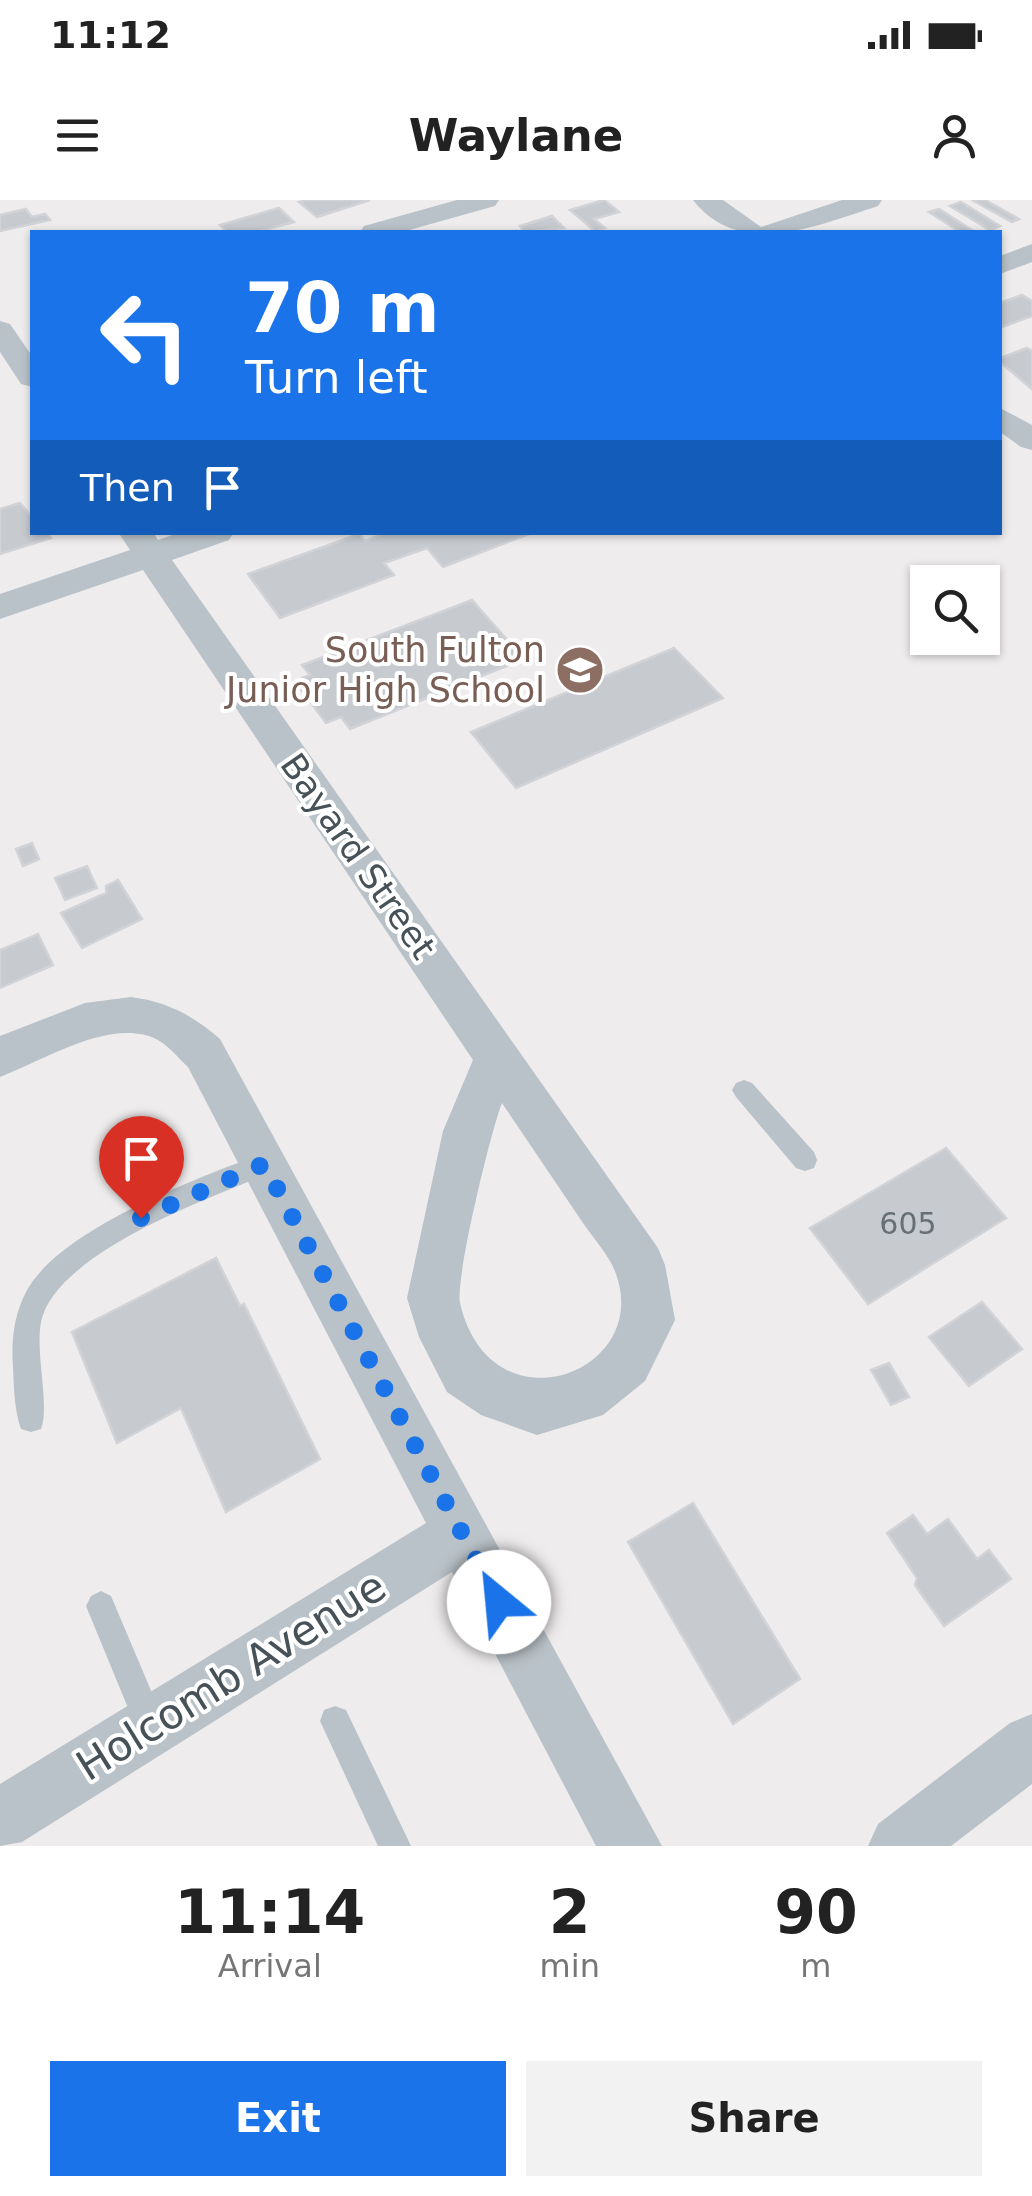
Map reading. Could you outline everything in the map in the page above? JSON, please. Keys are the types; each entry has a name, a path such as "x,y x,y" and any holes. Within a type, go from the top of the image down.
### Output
{"street":[{"path":"381,230 486,200"},
{"path":"706,200 748,230"},
{"path":"777,230 869,200"},
{"path":"1002,236 1031,238"},
{"path":"1002,264 1031,238"},
{"path":"10,336 30,374"},
{"path":"1002,418 1032,440"},
{"path":"0,607 143,544 198,535"},
{"name":"Bayard Street","path":"143,544 498,1058 593,1171 646,1250 640,1265 649,1320 626,1364 584,1396 537,1408 500,1396 466,1374 445,1338 434,1298 467,1130 498,1058"},
{"path":"0,1057 68,1027 129,1016 173,1026 204,1053 630,1846"},
{"name":"Holcomb Avenue","path":"0,1820 462,1533"},
{"path":"900,1846 1032,1745"}],"lane":[{"path":"744,1090 805,1160"},
{"path":"31,1419 24,1352 36,1298 68,1260 141,1218 264,1164"},
{"path":"102,1606 151,1726"},
{"path":"336,1720 395,1846"}],"building":[{"path":"370,200 317,217 299,202"},
{"path":"604,200 619,212 594,219 605,228 594,230 570,210"},
{"path":"972,200 985,200 1019,219 1012,222"},
{"path":"961,202 1000,226 990,230 950,206"},
{"path":"279,208 294,222 264,230 225,230 220,225"},
{"path":"26,209 32,217 45,214 50,220 0,231 0,215"},
{"path":"939,209 972,230 957,230 929,212"},
{"path":"552,216 564,228 523,230 520,226"},
{"path":"1022,295 1032,301 1032,316 1002,327 1002,302"},
{"path":"1027,348 1032,351 1032,389 1002,364 1002,357"},
{"path":"20,503 30,515 30,535 51,538 0,554 0,509"},
{"path":"356,535 365,541 380,535 526,535 443,567 427,548 384,563 394,575 280,618 248,574"},
{"path":"472,600 524,659 350,729 341,717 326,723 295,681 310,675 302,665"},
{"path":"674,648 723,698 516,788 471,732"},
{"path":"32,843 39,859 23,866 16,849"},
{"path":"87,866 97,888 65,900 55,878"},
{"path":"118,880 142,919 82,948 61,913 106,893 106,886"},
{"path":"38,934 53,965 0,988 0,950"},
{"path":"946,1148 1006,1218 868,1304 810,1228"},
{"path":"216,1258 240,1306 244,1304 320,1459 226,1512 181,1408 117,1443 72,1332"},
{"path":"982,1302 1022,1349 969,1386 929,1337"},
{"path":"889,1363 909,1397 891,1405 871,1370"},
{"path":"693,1503 800,1679 733,1724 628,1542"},
{"path":"913,1515 927,1534 948,1519 977,1559 989,1550 1011,1579 944,1626 915,1585 917,1578 887,1533"}],"place":[{"name":"South Fulton Junior High School","path":"580,670"}],"route":[{"path":"141,1218 264,1164 499,1602"}]}
